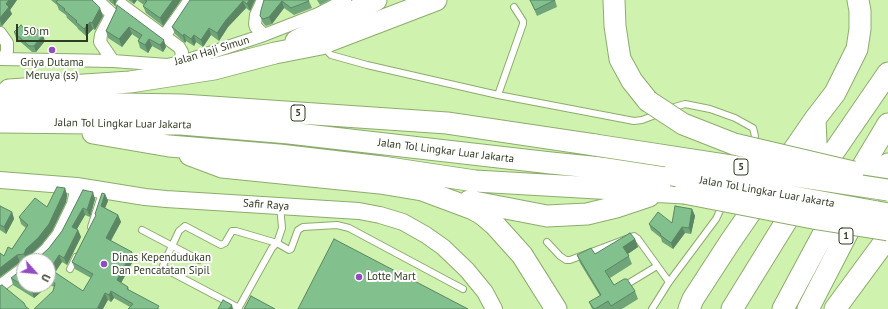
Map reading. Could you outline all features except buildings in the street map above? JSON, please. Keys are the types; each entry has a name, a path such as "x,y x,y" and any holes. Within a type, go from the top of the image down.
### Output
{"highway":[{"path":"275,53 376,0"},
{"path":"0,91 130,82 214,69 275,53 321,44 436,0"},
{"path":"614,0 615,26 620,59 632,81 648,101 683,124 734,144 786,155 888,181"},
{"path":"688,309 730,242 815,119 835,93 857,49 860,29 860,11 858,0"},
{"path":"732,309 787,220 888,73"},
{"name":"Jalan Tol Lingkar Luar Jakarta","path":"0,102 182,105 448,123 888,190"},
{"path":"815,119 819,172"},
{"name":"Jalan Tol Lingkar Luar Jakarta","path":"0,122 196,126 289,133 551,163 667,184 888,214"},
{"path":"29,122 169,146 279,155 382,167 475,181 667,184 684,193 818,219 888,230"},
{"name":"1","path":"783,309 834,214 888,124"},
{"path":"169,146 222,167 422,190 547,216 587,214 616,207 667,184"},
{"name":"1","path":"808,309 853,222 888,164"},
{"path":"437,194 473,209 495,224 522,255 556,309"},
{"path":"835,309 888,237"}],"street":[{"path":"97,0 112,14 101,35 100,42 113,61"},
{"path":"165,35 190,0"},
{"path":"263,0 256,15 255,24 264,35"},
{"name":"Jalan Haji Simun","path":"2,59 113,61 167,65 264,35 318,14 345,0"},
{"path":"122,5 165,35 181,49 180,62"},
{"path":"0,33 7,43 7,51 2,59"},
{"name":"Safir Raya","path":"0,180 78,186 145,197 359,211 380,215 403,222 443,247 467,270 485,292 494,309"},
{"path":"43,253 58,235 73,204 78,186"},
{"path":"0,286 16,274"}],"lane":[{"path":"498,95 523,24 514,7"},
{"path":"321,44 331,55 367,65 498,95 634,121 642,120 685,104 710,109 735,118 753,128 756,134 748,152"},
{"path":"738,172 745,158"},
{"path":"652,309 669,282 716,219 735,178"},
{"path":"87,236 101,196 101,189"},
{"path":"280,206 282,228 277,244 272,248 238,308 165,268 163,264 172,245 179,231 185,226 221,245 225,243 232,231 236,231 277,244 289,250 292,249 298,230 304,227 337,225 345,227 464,289"},
{"path":"142,230 199,260"},
{"path":"547,242 560,256 566,260 570,260 632,236 638,239 669,282"},
{"path":"70,270 80,249"},
{"path":"629,282 657,266"}],"place":[{"name":"Griya Dutama Meruya (ss)","path":"52,50"},
{"name":"Dinas Kependudukan Dan Pencatatan Sipil","path":"104,264"},
{"name":"Lotte Mart","path":"359,277"}]}
